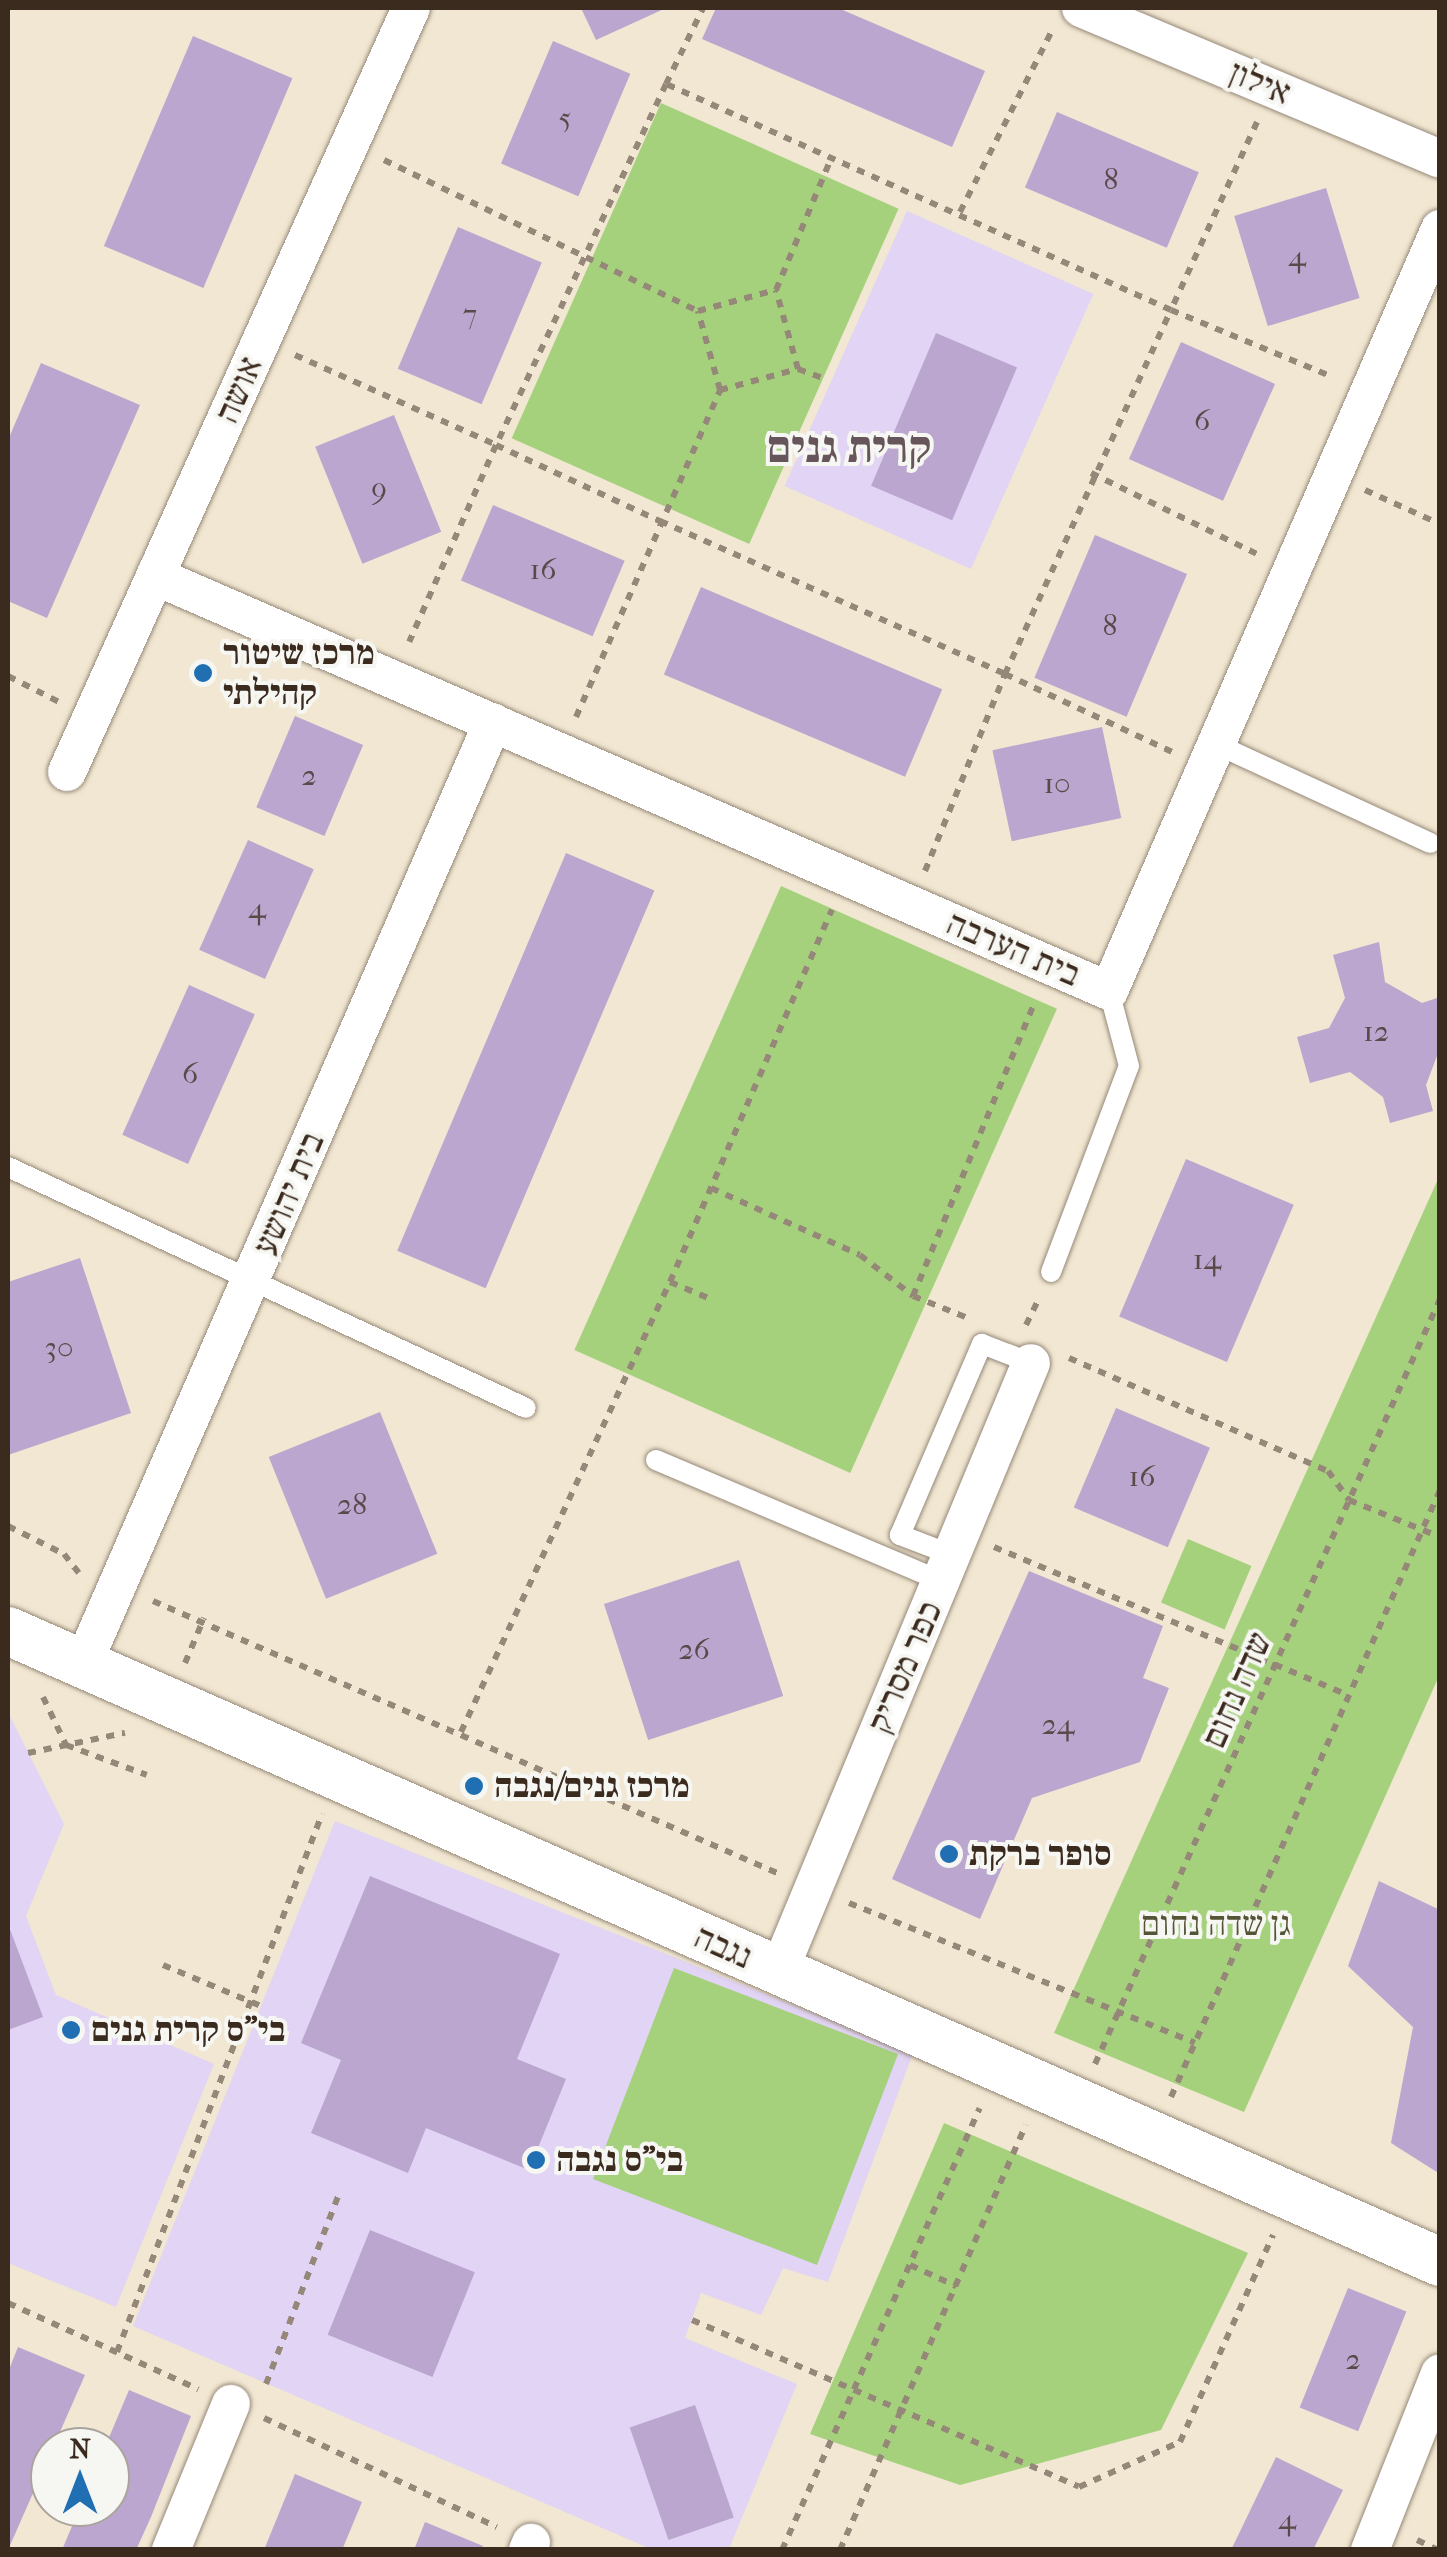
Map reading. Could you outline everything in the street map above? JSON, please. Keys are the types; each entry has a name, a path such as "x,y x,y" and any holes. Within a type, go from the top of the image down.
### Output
{"street":[{"name":"אושה","path":"68,772 411,8"},
{"name":"אילון","path":"1068,16 1272,88 1440,159"},
{"name":"בית הערבה","path":"155,576 1109,991 1440,229"},
{"name":"בית יהושע","path":"83,1664 493,722"},
{"name":"כפר מסריק","path":"779,1971 1036,1351"},
{"name":"נגבה","path":"10,1632 998,2066 1082,2082 1290,2196 1440,2262"},
{"path":"1370,2550 1437,2387"},
{"path":"171,2550 243,2409"}],"lane":[{"path":"1211,756 1430,843"},
{"path":"1051,1272 1128,1066 1109,991"},
{"path":"8,1167 526,1408"},
{"path":"951,1556 900,1535 982,1344 1036,1351"},
{"path":"656,1460 951,1556"}],"path":[{"path":"392,679 496,446 703,8"},
{"path":"960,212 1068,16"},
{"path":"666,84 960,212 1171,310 1369,392"},
{"path":"912,905 1092,473 1272,88"},
{"path":"350,144 698,311 776,290"},
{"path":"798,369 776,290 832,156"},
{"path":"561,752 720,390 698,311"},
{"path":"262,340 1005,674 1211,756"},
{"path":"720,390 798,369 823,378"},
{"path":"1092,473 1292,571"},
{"path":"1332,475 1440,524"},
{"path":"8,676 91,719"},
{"path":"460,1732 670,1282 847,877"},
{"path":"913,1296 1050,966"},
{"path":"711,1188 860,1256 913,1296 984,1325"},
{"path":"1051,1272 1036,1351 1328,1471 1349,1500 1440,1538"},
{"path":"670,1282 713,1300"},
{"name":"שדה נחום","path":"840,2550 956,2286 1082,2082 1121,2010 1440,1300"},
{"path":"1154,2094 1170,2101 1345,1694 1440,1490"},
{"path":"8,1526 64,1554 107,1610 161,1600 814,1888 1121,2010 1195,2044"},
{"path":"951,1556 1275,1665 1345,1694"},
{"path":"10,1632 66,1745 146,1775"},
{"path":"117,2352 337,1776"},
{"path":"163,1965 261,2006"},
{"path":"784,2549 998,2066"},
{"path":"243,2409 340,2194"},
{"path":"692,2320 900,2414 1079,2487 1180,2442 1290,2196"},
{"path":"910,2265 956,2286"},
{"path":"8,2303 243,2409 530,2546"}],"shaded area":[{"path":"907,211 1093,294 971,569 785,486"},
{"name":"בי\"ס קרית גנים","path":"8,1712 64,1824 26,1916 56,1995 214,2064 116,2307 8,2263"},
{"name":"בי\"ס נגבה","path":"335,1821 913,2053 828,2282 783,2268 761,2315 701,2293 685,2338 797,2384 729,2549 651,2549 133,2326"}],"green space":[{"path":"661,103 899,209 749,544 512,438"},
{"path":"781,886 1057,1009 850,1473 574,1350"},
{"name":"גן שדה נחום","path":"1439,1177 1439,1676 1244,2112 1054,2033"},
{"path":"1188,1539 1252,1566 1225,1629 1161,1603"},
{"path":"674,1968 898,2054 817,2265 593,2179"},
{"path":"944,2123 1248,2253 1161,2430 960,2485 810,2434"}],"building":[{"path":"581,8 666,8 596,40"},
{"path":"716,8 838,8 985,71 952,147 702,39"},
{"path":"193,36 292,78 203,288 104,246"},
{"path":"553,41 630,74 578,196 501,163"},
{"path":"1057,112 1199,172 1167,248 1025,187"},
{"path":"1326,188 1360,298 1268,326 1234,216"},
{"path":"458,227 542,263 482,404 398,369"},
{"path":"936,333 1017,367 952,520 871,486"},
{"path":"1181,342 1275,384 1223,501 1129,459"},
{"path":"41,363 140,405 47,618 8,601 8,440"},
{"path":"394,415 441,532 362,564 315,447"},
{"path":"493,505 625,561 593,636 461,580"},
{"path":"1095,535 1187,574 1126,717 1034,678"},
{"path":"701,587 942,689 905,777 664,674"},
{"path":"295,716 363,745 324,836 256,807"},
{"path":"1102,727 1121,818 1012,841 992,750"},
{"path":"248,840 314,869 265,979 199,950"},
{"path":"566,853 654,891 486,1288 397,1251"},
{"path":"1379,942 1385,982 1422,1003 1440,997 1440,1048 1426,1085 1433,1111 1390,1123 1383,1097 1350,1072 1310,1083 1297,1037 1329,1028 1345,998 1333,955"},
{"path":"189,985 255,1014 188,1164 122,1135"},
{"path":"1186,1159 1294,1205 1227,1362 1119,1316"},
{"path":"80,1258 131,1413 8,1455 8,1282"},
{"path":"1116,1408 1210,1448 1168,1547 1074,1507"},
{"path":"380,1412 437,1554 326,1599 269,1457"},
{"path":"739,1560 783,1696 648,1740 604,1604"},
{"path":"1029,1571 1163,1626 1143,1678 1169,1688 1140,1762 1032,1798 980,1919 892,1879"},
{"path":"370,1876 560,1954 517,2059 566,2079 529,2170 426,2128 408,2173 311,2133 341,2060 301,2043"},
{"path":"1379,1881 1440,1910 1440,2174 1391,2143 1413,2027 1348,1966"},
{"path":"8,1924 43,2017 8,2030"},
{"path":"370,2230 475,2272 432,2377 328,2335"},
{"path":"1348,2288 1406,2312 1358,2431 1300,2408"},
{"path":"18,2347 85,2375 62,2427 30,2427 30,2500 8,2550 8,2372"},
{"path":"129,2390 191,2416 136,2550 62,2550 72,2527 130,2527 130,2427 113,2427"},
{"path":"695,2405 734,2518 669,2540 630,2427"},
{"path":"1276,2457 1343,2490 1313,2550 1231,2550"},
{"path":"295,2474 362,2502 342,2550 264,2550"},
{"path":"425,2522 483,2546 482,2550 414,2550"}],"place":[{"name":"מרכז שיטור קהילתי","path":"203,673"},
{"name":"מרכז גנים/נגבה","path":"474,1786"},
{"name":"סופר ברקת","path":"949,1854"},
{"name":"בי\"ס קרית גנים","path":"71,2030"},
{"name":"בי\"ס נגבה","path":"536,2160"}],"district":[{"name":"קרית גנים","path":"849,448"}]}
